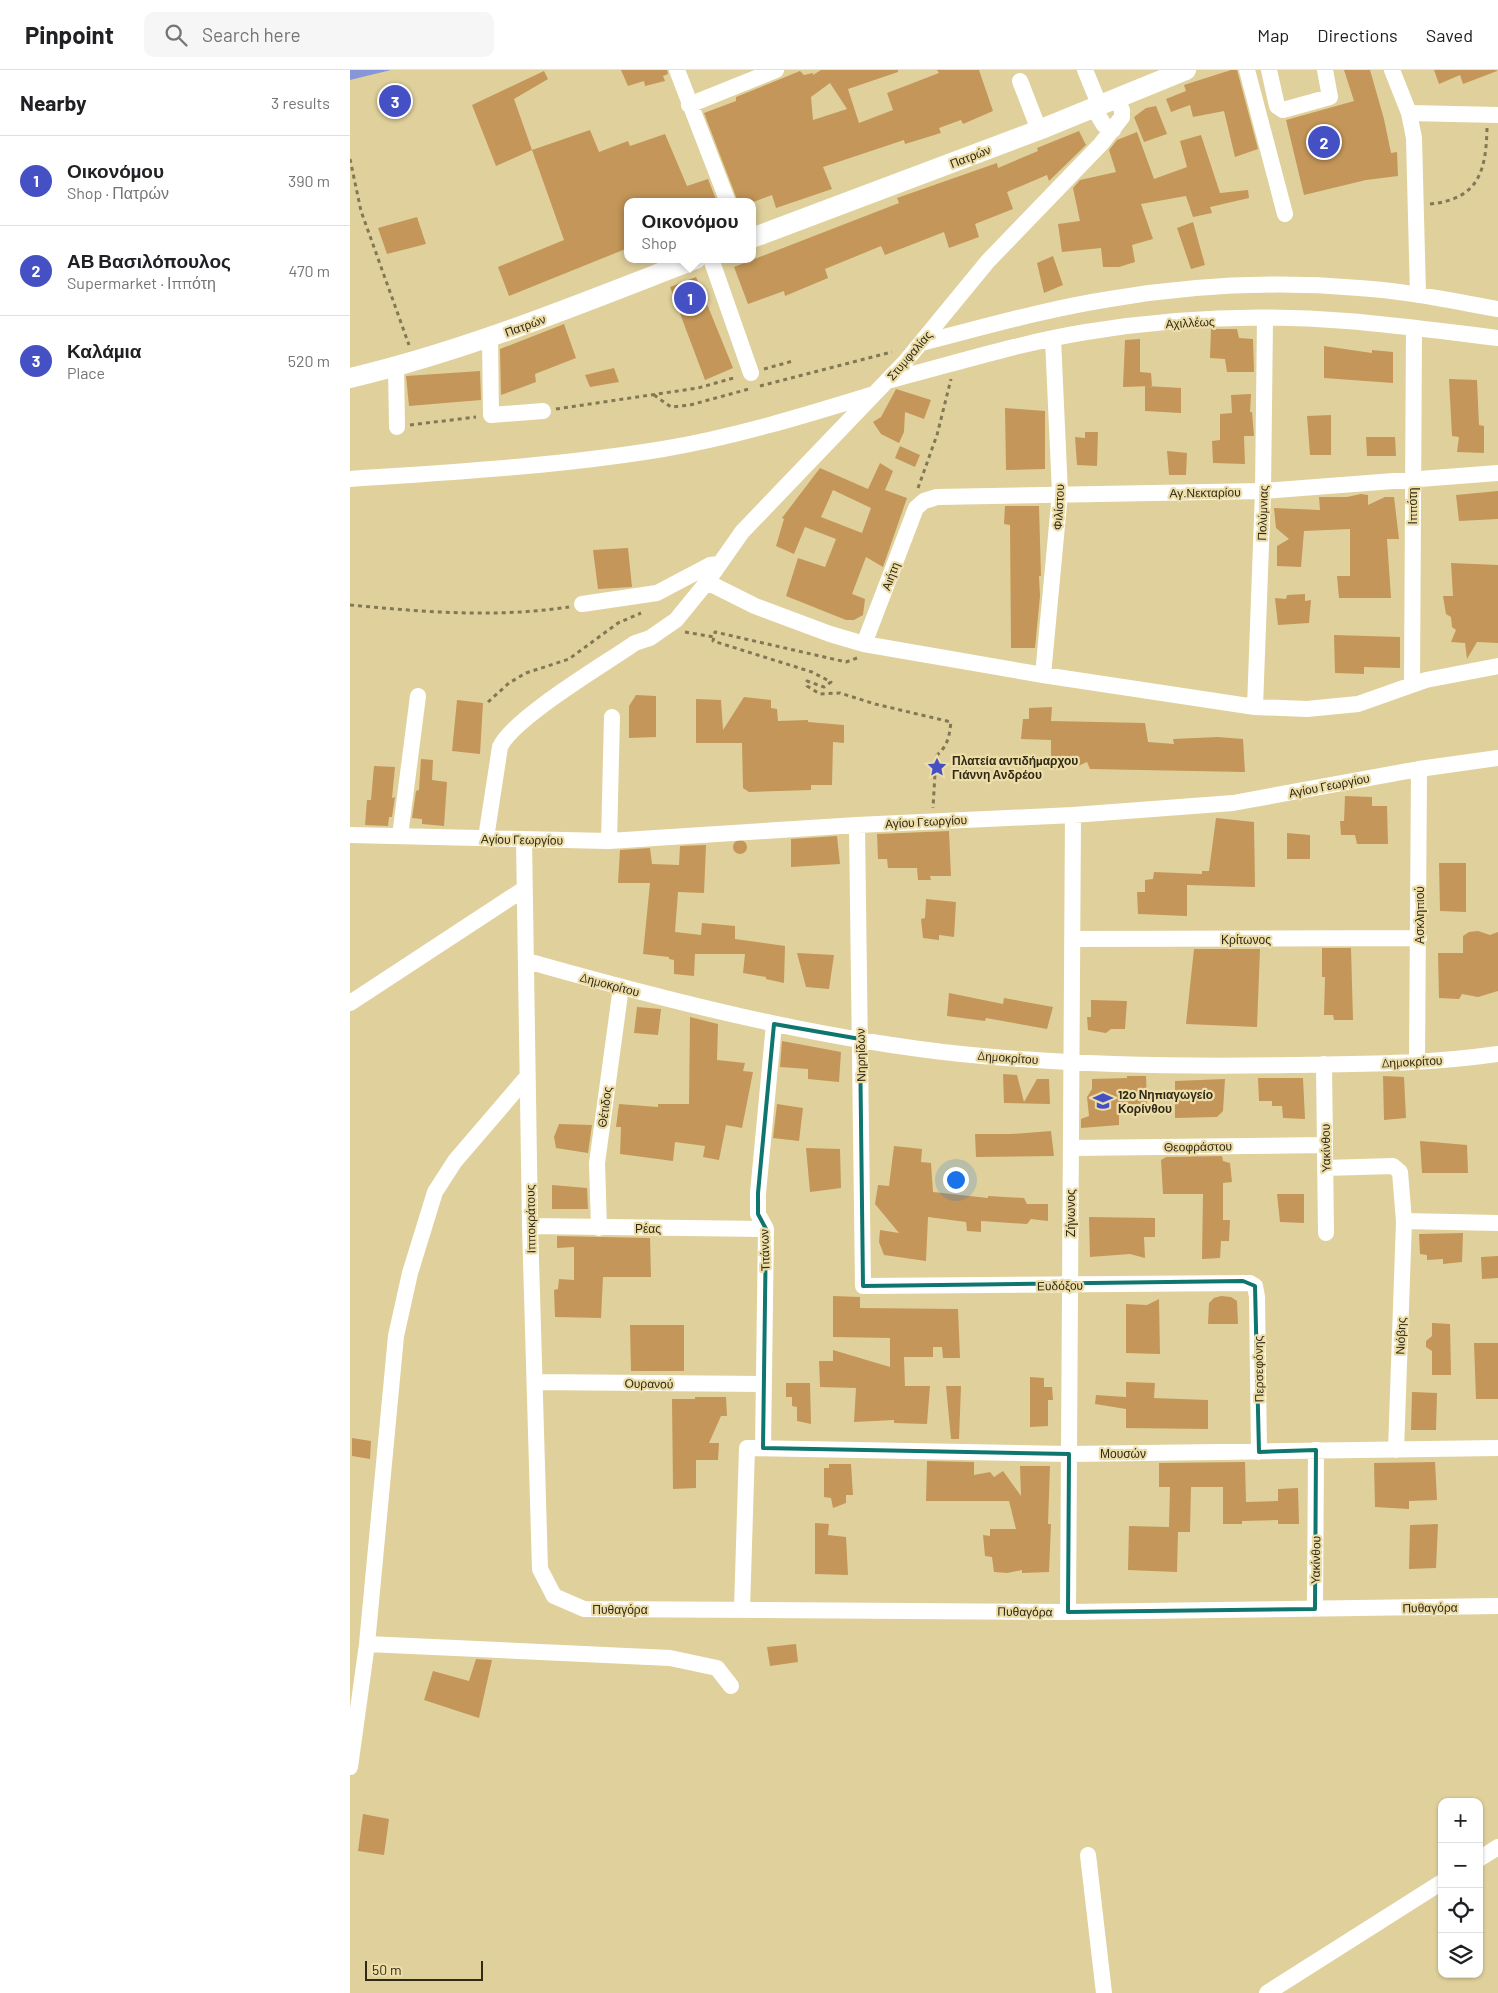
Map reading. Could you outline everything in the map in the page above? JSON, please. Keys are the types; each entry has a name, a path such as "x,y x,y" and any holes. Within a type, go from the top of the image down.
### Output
{"main road":[{"name":"Πατρών","path":"756,236 1039,130 1186,70"},
{"name":"Πατρών","path":"350,378 404,365 490,338 686,263"}],"street":[{"path":"677,70 726,198"},
{"path":"689,105 776,70"},
{"path":"1085,70 1103,103 1104,125 1113,130 1122,116 1122,110 1103,103"},
{"path":"1246,70 1285,214"},
{"path":"1269,70 1278,106 1283,110 1330,97 1325,70"},
{"path":"1392,70 1409,113 1414,138 1418,295"},
{"path":"1020,81 1039,130"},
{"path":"1409,113 1493,115"},
{"name":"Στυμφαλίας","path":"668,628 707,582 742,532 887,381 921,343 988,261 1113,130"},
{"path":"712,263 751,373"},
{"path":"921,343 1042,312 1110,298 1175,290 1264,284 1361,288 1418,295 1498,310"},
{"name":"Αχιλλέως","path":"887,381 1086,332 1177,322 1266,319 1346,321 1498,338"},
{"name":"Πολύμνιας","path":"1254,707 1263,491 1266,319"},
{"name":"Ιππότη","path":"1412,685 1414,328"},
{"path":"490,338 491,416 543,410"},
{"name":"Φιλίστου","path":"1043,675 1060,493 1053,339"},
{"path":"397,427 404,365"},
{"path":"350,479 546,463 662,449 733,435 874,395"},
{"name":"Αγ.Νεκταρίου","path":"916,508 924,501 937,497 1060,493 1263,491 1498,472"},
{"name":"Αιήτη","path":"864,644 916,508"},
{"path":"582,604 657,593 710,565 719,564"},
{"path":"707,582 755,606 830,634 864,644 1043,675 1254,707 1306,709 1358,704 1426,680 1498,666"},
{"path":"486,838 500,747 504,739 526,718 636,643 668,628"},
{"path":"400,836 418,696"},
{"path":"610,841 612,717"},
{"name":"Αγίου Γεωργίου","path":"350,836 610,841 857,824 1073,815 1233,803 1419,768 1498,758"},
{"name":"Ασκληπιού","path":"1417,1062 1419,768"},
{"name":"Ζήνωνος","path":"1068,1612 1073,815"},
{"name":"Νηρηίδων","path":"857,824 863,1286"},
{"name":"Ιπποκράτους","path":"524,839 530,1226 540,1570 554,1596"},
{"path":"350,1003 524,888"},
{"name":"Κρίτωνος","path":"1072,939 1419,938"},
{"name":"Δημοκρίτου","path":"527,961 621,987 774,1024 961,1054 1204,1067 1417,1062 1498,1054"},
{"name":"Θέτιδος","path":"599,1228 597,1163 621,987"},
{"name":"Τιτάνων","path":"742,1609 755,1448 763,1384 766,1229 758,1214 758,1194 774,1024"},
{"name":"Υακίνθου","path":"1324,1064 1326,1232"},
{"path":"350,1767 367,1644 396,1336 423,1223 435,1192 455,1161 527,1077"},
{"name":"Θεοφράστου","path":"1071,1148 1325,1144"},
{"name":"Νιόβης","path":"1325,1168 1392,1166 1397,1168 1401,1178 1404,1221 1396,1450"},
{"path":"1404,1221 1498,1223"},
{"name":"Ρέας","path":"530,1226 766,1229"},
{"name":"Ευδόξου","path":"863,1286 1070,1285 1243,1281 1255,1286"},
{"name":"Περσεφόνης","path":"1255,1286 1257,1297 1259,1452"},
{"name":"Ουρανού","path":"535,1382 763,1384"},
{"name":"Μουσών","path":"755,1448 1069,1454 1498,1448"},
{"name":"Υακίνθου","path":"1315,1609 1316,1450"},
{"name":"Πυθαγόρα","path":"554,1596 584,1608 1068,1612 1498,1606"},
{"path":"367,1644 670,1658 717,1668 731,1686"},
{"path":"1483,1856 1498,1847"},
{"path":"1088,1855 1104,1993"},
{"path":"1267,1993 1438,1885"}],"path":[{"path":"1417,206 1435,204 1454,198 1468,190 1480,177 1486,161 1493,115"},
{"path":"350,159 361,210 406,333 404,365"},
{"path":"654,395 671,407 690,405 921,343"},
{"path":"543,410 698,388 793,360"},
{"path":"916,508 919,482 937,435 950,389 951,364"},
{"path":"397,427 491,416"},
{"path":"350,605 474,615 510,614 582,604"},
{"path":"488,702 509,683 526,674 569,659 618,623 646,611"},
{"path":"668,628 714,637"},
{"path":"864,644 856,660 846,662 715,632 713,641 812,672 831,682 824,686 807,681 807,686 820,694 840,693 875,704 951,722 949,739 944,749 936,756 932,821"}],"highlighted area":[{"path":"774,1024 860,1039 863,1286 1243,1281 1255,1286 1259,1452 1316,1450 1315,1609 1068,1612 1069,1454 763,1448 766,1229 758,1214 758,1193"}],"water":[{"path":"350,70 391,70 350,80"}],"building":[{"path":"621,70 667,70 668,74 663,76 665,81 645,86 644,81 628,86"},
{"path":"821,70 898,70 898,72 848,89 859,123 893,110 887,93 939,73 937,70 979,70 993,111 963,124 961,120 939,128 941,133 905,144 904,140 823,167 832,189 776,208 772,195 756,201 756,198 736,198 704,113 736,101 736,97 800,71 804,75 813,73 813,75","holes":["830,83 847,109 813,120 811,97"]},
{"path":"1231,70 1237,70 1258,149 1235,157 1224,111 1193,117 1190,105 1171,112 1166,99 1186,91 1184,85"},
{"path":"1344,70 1370,70 1384,119 1391,153 1397,152 1398,176 1366,180 1304,195 1286,120 1354,101"},
{"path":"1434,70 1497,71 1463,84 1460,75 1439,84"},
{"path":"544,71 548,79 514,99 532,150 496,166 472,105"},
{"path":"1156,106 1167,134 1144,142 1134,117 1146,108"},
{"path":"590,130 599,152 628,141 630,146 665,134 687,186 708,179 715,198 624,198 624,250 509,296 498,267 564,240 532,150"},
{"path":"1079,131 1086,145 1049,181 1047,175 1007,192 1013,209 975,224 979,237 949,248 944,232 885,255 881,246 825,269 828,278 785,296 784,291 748,304 734,267 744,263 756,263 756,258 899,203 897,198 997,163 998,168 1038,151 1037,148"},
{"path":"1137,132 1154,179 1187,167 1180,141 1201,135 1220,193 1248,190 1249,198 1210,207 1212,213 1193,217 1186,196 1141,204 1153,239 1132,245 1135,262 1119,267 1103,267 1101,248 1062,252 1058,224 1080,221 1073,188 1080,180 1116,172 1109,150 1117,140"},
{"path":"417,217 426,244 387,254 378,228"},
{"path":"1193,222 1205,265 1191,269 1177,228"},
{"path":"1053,256 1063,285 1044,293 1037,263"},
{"path":"696,277 733,368 705,380 670,287"},
{"path":"564,324 576,358 535,374 536,382 501,395 500,349"},
{"path":"1211,329 1237,329 1239,338 1253,339 1254,372 1227,372 1225,359 1210,358"},
{"path":"1140,339 1140,372 1151,373 1152,386 1123,387 1125,340"},
{"path":"1324,346 1372,353 1372,350 1393,352 1393,383 1324,378"},
{"path":"614,368 619,382 590,387 585,375"},
{"path":"480,371 481,400 409,406 406,376"},
{"path":"1449,379 1477,380 1479,425 1484,426 1484,453 1457,452 1459,437 1452,436"},
{"path":"1145,386 1181,388 1181,413 1145,411"},
{"path":"896,389 931,400 924,419 905,412 904,432 899,443 881,434 873,422 881,417"},
{"path":"1251,394 1250,412 1252,412 1254,436 1244,436 1245,464 1213,463 1212,441 1220,440 1220,414 1232,413 1231,395"},
{"path":"1005,408 1045,411 1045,469 1006,470"},
{"path":"1331,415 1331,455 1310,455 1307,416"},
{"path":"1085,432 1098,432 1097,466 1077,465 1075,437 1085,438"},
{"path":"1366,437 1395,437 1396,456 1367,456"},
{"path":"900,446 920,455 915,467 895,458"},
{"path":"1167,451 1187,453 1186,475 1169,475"},
{"path":"880,463 893,471 885,490 907,498 883,567 866,557 852,594 865,599 863,615 854,620 846,620 786,596 798,558 825,567 836,539 805,527 794,554 776,546 784,519 782,518 820,468 868,489","holes":["833,490 871,508 862,533 821,517"]},
{"path":"1498,491 1498,519 1459,521 1456,495"},
{"path":"1361,494 1368,495 1368,505 1385,497 1394,497 1399,539 1387,539 1391,598 1339,598 1337,576 1350,576 1350,529 1304,531 1301,567 1277,566 1277,546 1289,539 1276,528 1274,508 1320,510 1319,497 1347,497"},
{"path":"1005,506 1039,506 1041,576 1039,576 1040,596 1035,648 1011,648 1010,525 1004,524"},
{"path":"628,548 632,587 598,589 593,550"},
{"path":"1451,563 1498,565 1498,643 1477,642 1467,659 1465,643 1451,642 1456,630 1452,627 1451,617 1446,614 1443,596 1453,596"},
{"path":"1305,594 1305,601 1311,600 1309,623 1278,625 1275,598 1286,599 1287,595"},
{"path":"1334,635 1400,637 1400,668 1364,667 1364,674 1335,673"},
{"path":"636,695 656,696 656,737 629,738 629,706"},
{"path":"744,697 771,700 771,708 777,709 778,721 808,720 808,722 844,725 844,743 833,742 832,785 811,785 811,790 749,792 743,788 742,743 696,743 696,699 721,700 723,730"},
{"path":"457,700 483,703 480,754 452,751"},
{"path":"1052,707 1051,721 1145,723 1148,742 1174,744 1173,739 1218,737 1243,739 1245,772 1090,769 1087,762 1078,766 1077,759 1070,764 1066,761 1061,769 1051,769 1051,740 1021,739 1023,719 1029,719 1029,708"},
{"path":"421,759 433,760 432,780 447,782 444,826 422,824 422,819 412,818 416,791 419,790"},
{"path":"374,766 395,767 392,798 395,797 392,817 389,817 388,826 365,825 367,800 371,800"},
{"path":"1345,796 1372,797 1372,806 1387,806 1388,844 1357,844 1355,835 1341,835 1340,821 1344,821"},
{"path":"1216,818 1254,822 1255,887 1187,885 1187,916 1138,914 1137,892 1145,892 1145,880 1153,879 1154,872 1202,874 1202,871 1209,871"},
{"path":"949,831 951,876 930,876 931,880 918,880 917,868 888,868 887,859 878,859 877,834"},
{"path":"1287,833 1310,835 1310,859 1287,859"},
{"path":"837,836 840,864 791,867 791,839"},
{"path":"740,840 745,842 747,847 745,852 740,854 735,852 733,847 735,842"},
{"path":"706,845 704,893 678,892 675,932 701,935 702,923 735,926 735,939 785,946 784,983 766,979 766,977 743,973 745,954 695,954 694,976 674,974 674,960 669,959 669,957 643,954 650,883 618,883 620,850 650,848 652,864 679,865 680,846"},
{"path":"1439,863 1466,863 1466,912 1440,911"},
{"path":"926,899 956,902 954,937 939,935 939,940 923,938 921,919 925,918"},
{"path":"1478,931 1490,935 1498,932 1498,991 1478,997 1462,994 1459,999 1439,998 1438,953 1463,953 1463,936 1469,932"},
{"path":"1322,948 1351,948 1353,1020 1334,1020 1333,1015 1324,1015 1325,977 1322,977"},
{"path":"1194,949 1260,949 1257,1027 1186,1024"},
{"path":"797,953 834,955 829,989 806,987"},
{"path":"949,993 1003,1004 1004,998 1053,1007 1047,1029 986,1018 985,1021 947,1016"},
{"path":"1091,1000 1127,1001 1125,1029 1111,1029 1106,1033 1088,1030 1087,1017 1091,1017"},
{"path":"637,1007 661,1009 658,1035 634,1033"},
{"path":"690,1017 718,1024 717,1060 745,1063 743,1071 753,1072 742,1128 726,1125 719,1160 703,1157 705,1146 675,1142 673,1161 620,1154 621,1127 616,1127 619,1104 658,1107 658,1104 689,1104"},
{"path":"782,1041 841,1052 839,1082 808,1079 808,1069 780,1067"},
{"path":"1003,1074 1017,1075 1024,1102 1037,1079 1049,1079 1050,1104 1004,1103"},
{"name":"12ο Νηπιαγωγείο Κορίνθου","path":"1127,1076 1146,1076 1147,1104 1119,1104 1119,1125 1081,1128 1081,1119 1089,1116 1087,1097 1092,1089 1092,1079 1127,1078"},
{"path":"1383,1076 1404,1077 1406,1118 1384,1120"},
{"path":"1258,1078 1303,1078 1305,1119 1283,1118 1282,1106 1272,1106 1272,1101 1259,1101"},
{"path":"1225,1079 1223,1111 1217,1117 1175,1118 1175,1081"},
{"path":"777,1104 803,1108 799,1141 773,1138"},
{"path":"559,1124 592,1125 588,1153 556,1148 554,1137"},
{"path":"1051,1131 1054,1156 976,1157 975,1134"},
{"path":"1420,1141 1467,1145 1468,1173 1422,1173"},
{"path":"894,1146 922,1149 921,1162 931,1163 933,1192 988,1198 988,1196 1024,1198 1027,1204 1048,1204 1048,1221 1031,1219 1027,1224 981,1221 981,1232 967,1231 966,1222 928,1217 926,1261 884,1255 879,1242 880,1230 899,1233 875,1204 878,1185 889,1186"},
{"path":"806,1148 840,1149 841,1188 810,1192"},
{"path":"1222,1156 1223,1161 1230,1163 1232,1182 1223,1183 1223,1220 1230,1220 1229,1241 1221,1241 1220,1258 1202,1259 1203,1194 1163,1194 1161,1160 1166,1157"},
{"path":"552,1185 587,1188 588,1209 552,1209"},
{"path":"1277,1194 1304,1194 1304,1223 1280,1222"},
{"path":"1089,1217 1155,1218 1155,1237 1144,1237 1145,1258 1130,1254 1090,1257"},
{"path":"1463,1233 1462,1262 1443,1264 1443,1259 1427,1260 1427,1255 1420,1254 1419,1234"},
{"path":"557,1236 650,1238 651,1277 603,1277 601,1318 555,1317 554,1290 558,1289 559,1279 574,1280 574,1247 557,1248"},
{"path":"1498,1256 1498,1278 1482,1279 1481,1257"},
{"path":"833,1296 860,1297 860,1308 958,1309 960,1358 943,1358 942,1347 933,1347 933,1357 904,1357 905,1386 930,1386 927,1424 894,1423 894,1420 854,1422 856,1388 820,1387 819,1361 833,1361 833,1350 890,1367 890,1338 833,1337"},
{"path":"1221,1296 1231,1297 1237,1301 1238,1324 1208,1324 1209,1303 1214,1298"},
{"path":"1159,1299 1160,1354 1126,1353 1126,1304 1147,1305"},
{"path":"1432,1323 1450,1324 1451,1375 1432,1375 1432,1351 1426,1347 1426,1341 1432,1336"},
{"path":"630,1325 684,1325 684,1371 631,1371"},
{"path":"1474,1343 1498,1343 1498,1399 1476,1399"},
{"path":"1030,1377 1044,1378 1044,1387 1052,1387 1053,1400 1048,1400 1048,1426 1030,1427"},
{"path":"1126,1382 1155,1383 1154,1398 1208,1400 1208,1429 1126,1428 1126,1409 1095,1404 1096,1395 1126,1397"},
{"path":"786,1383 810,1383 811,1424 797,1421 797,1407 792,1406 792,1397 786,1397"},
{"path":"946,1386 961,1386 959,1439 951,1439"},
{"path":"1412,1392 1437,1393 1436,1430 1411,1430"},
{"path":"695,1397 726,1397 727,1416 721,1416 709,1443 719,1443 718,1460 696,1460 696,1488 673,1489 672,1399 695,1399"},
{"path":"352,1438 371,1441 370,1459 352,1456"},
{"path":"927,1461 974,1462 974,1475 990,1472 994,1477 1003,1471 1021,1496 1020,1466 1050,1466 1048,1524 1051,1524 1049,1572 1022,1573 1022,1570 1007,1573 994,1572 992,1557 985,1556 983,1535 990,1536 990,1529 1016,1529 1009,1501 926,1501"},
{"path":"1245,1462 1246,1502 1278,1501 1278,1489 1298,1488 1299,1524 1278,1524 1278,1520 1242,1521 1242,1524 1223,1524 1223,1487 1191,1487 1190,1532 1178,1532 1177,1572 1128,1570 1129,1526 1169,1527 1170,1487 1159,1487 1159,1463"},
{"path":"1435,1462 1437,1500 1409,1501 1409,1509 1375,1507 1374,1463"},
{"path":"829,1464 851,1464 853,1495 846,1495 846,1503 833,1508 831,1498 824,1497 824,1468 829,1468"},
{"path":"815,1523 829,1524 828,1535 846,1537 848,1575 815,1574"},
{"path":"1438,1524 1436,1568 1409,1569 1410,1525"},
{"path":"796,1644 798,1662 770,1666 767,1647"},
{"path":"476,1659 492,1660 479,1718 424,1700 433,1671 469,1681"},
{"path":"363,1814 389,1819 384,1855 358,1851"}],"place":[{"name":"Καλάμια","path":"395,101"},
{"name":"ΑΒ Βασιλόπουλος","path":"1324,142"},
{"name":"Οικονόμου","path":"690,298"},
{"name":"Πλατεία αντιδήμαρχου Γιάννη Ανδρέου","path":"937,767"},
{"name":"12ο Νηπιαγωγείο Κορίνθου","path":"1103,1101"}]}
